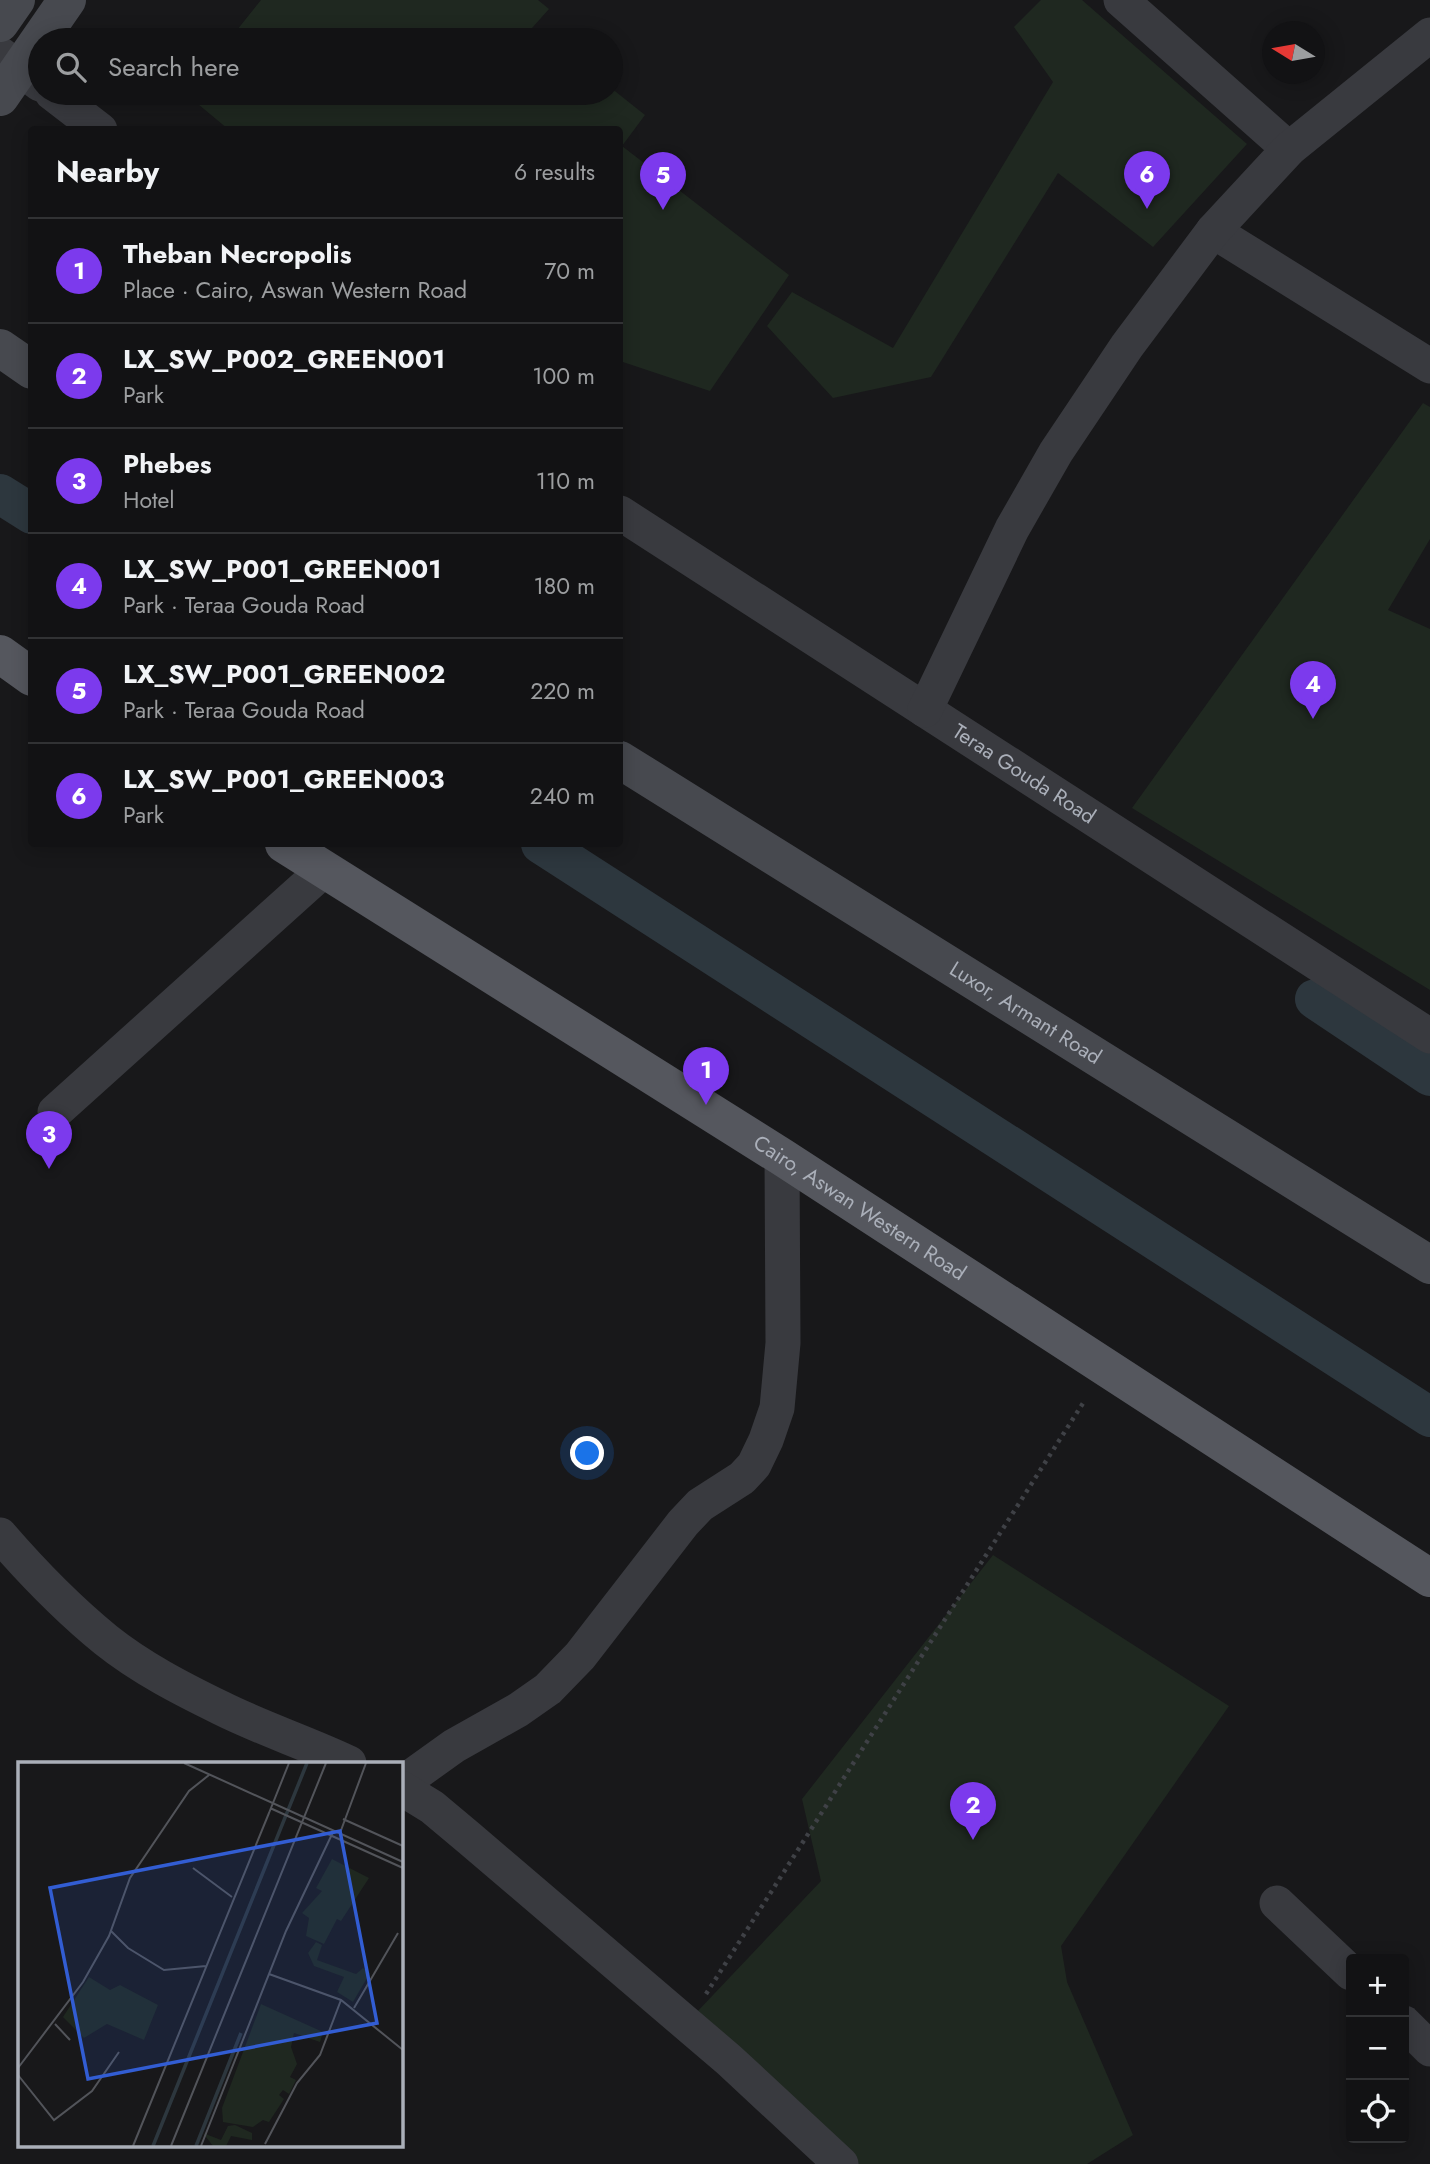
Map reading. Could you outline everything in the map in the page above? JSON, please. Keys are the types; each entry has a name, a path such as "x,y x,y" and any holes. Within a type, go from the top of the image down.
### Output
{"main road":[{"path":"0,654 28,674"},
{"name":"Cairo, Aswan Western Road","path":"289,847 782,1157 1430,1578"}],"street":[{"path":"0,23 15,0"},
{"path":"47,28 66,0"},
{"path":"1121,0 1289,149"},
{"path":"925,710 1012,529 1056,452 1127,346 1213,231 1289,149 1430,35"},
{"path":"15,75 28,56"},
{"path":"68,105 95,126"},
{"path":"1213,231 1430,366"},
{"path":"0,348 28,367"},
{"name":"Teraa Gouda Road","path":"623,515 1430,1037"},
{"name":"Luxor, Armant Road","path":"623,762 1430,1265"},
{"path":"55,1112 325,869"},
{"path":"402,1785 454,1746 518,1710 548,1689 580,1657 683,1523 700,1505 724,1492 754,1465 777,1408 783,1343 782,1157"},
{"path":"0,1535 75,1612 107,1641 139,1662 224,1710 347,1762"},
{"path":"402,1787 432,1807 729,2060 841,2164"},
{"path":"1277,1903 1346,1968"},
{"path":"1409,2028 1430,2049"}],"path":[{"path":"686,2025 1106,1367"}],"shaded area":[{"path":"261,0 538,0 549,9 532,28 239,28"},
{"path":"1041,0 1082,0 1247,144 1153,247 1058,173 931,377 833,398 767,326 792,292 893,348 1053,82 1014,27"},
{"path":"623,98 645,115 623,145 623,126 224,126 199,105 623,105"},
{"path":"623,147 789,275 710,391 623,362"},
{"path":"1423,403 1430,407 1430,539 1388,610 1430,629 1430,990 1132,808"},
{"path":"993,1555 1229,1706 1061,1946 1067,1982 1133,2135 1087,2164 855,2164 695,2014 821,1881 802,1799"}],"waterway":[{"path":"0,494 28,512"},
{"path":"546,847 1430,1417"},
{"path":"1315,999 1430,1076"}],"place":[{"name":"LX_SW_P001_GREEN003","path":"1147,209"},
{"name":"LX_SW_P001_GREEN002","path":"663,210"},
{"name":"LX_SW_P001_GREEN001","path":"1313,719"},
{"name":"Theban Necropolis","path":"706,1105"},
{"name":"Phebes","path":"49,1169"},
{"name":"LX_SW_P002_GREEN001","path":"973,1840"}]}
